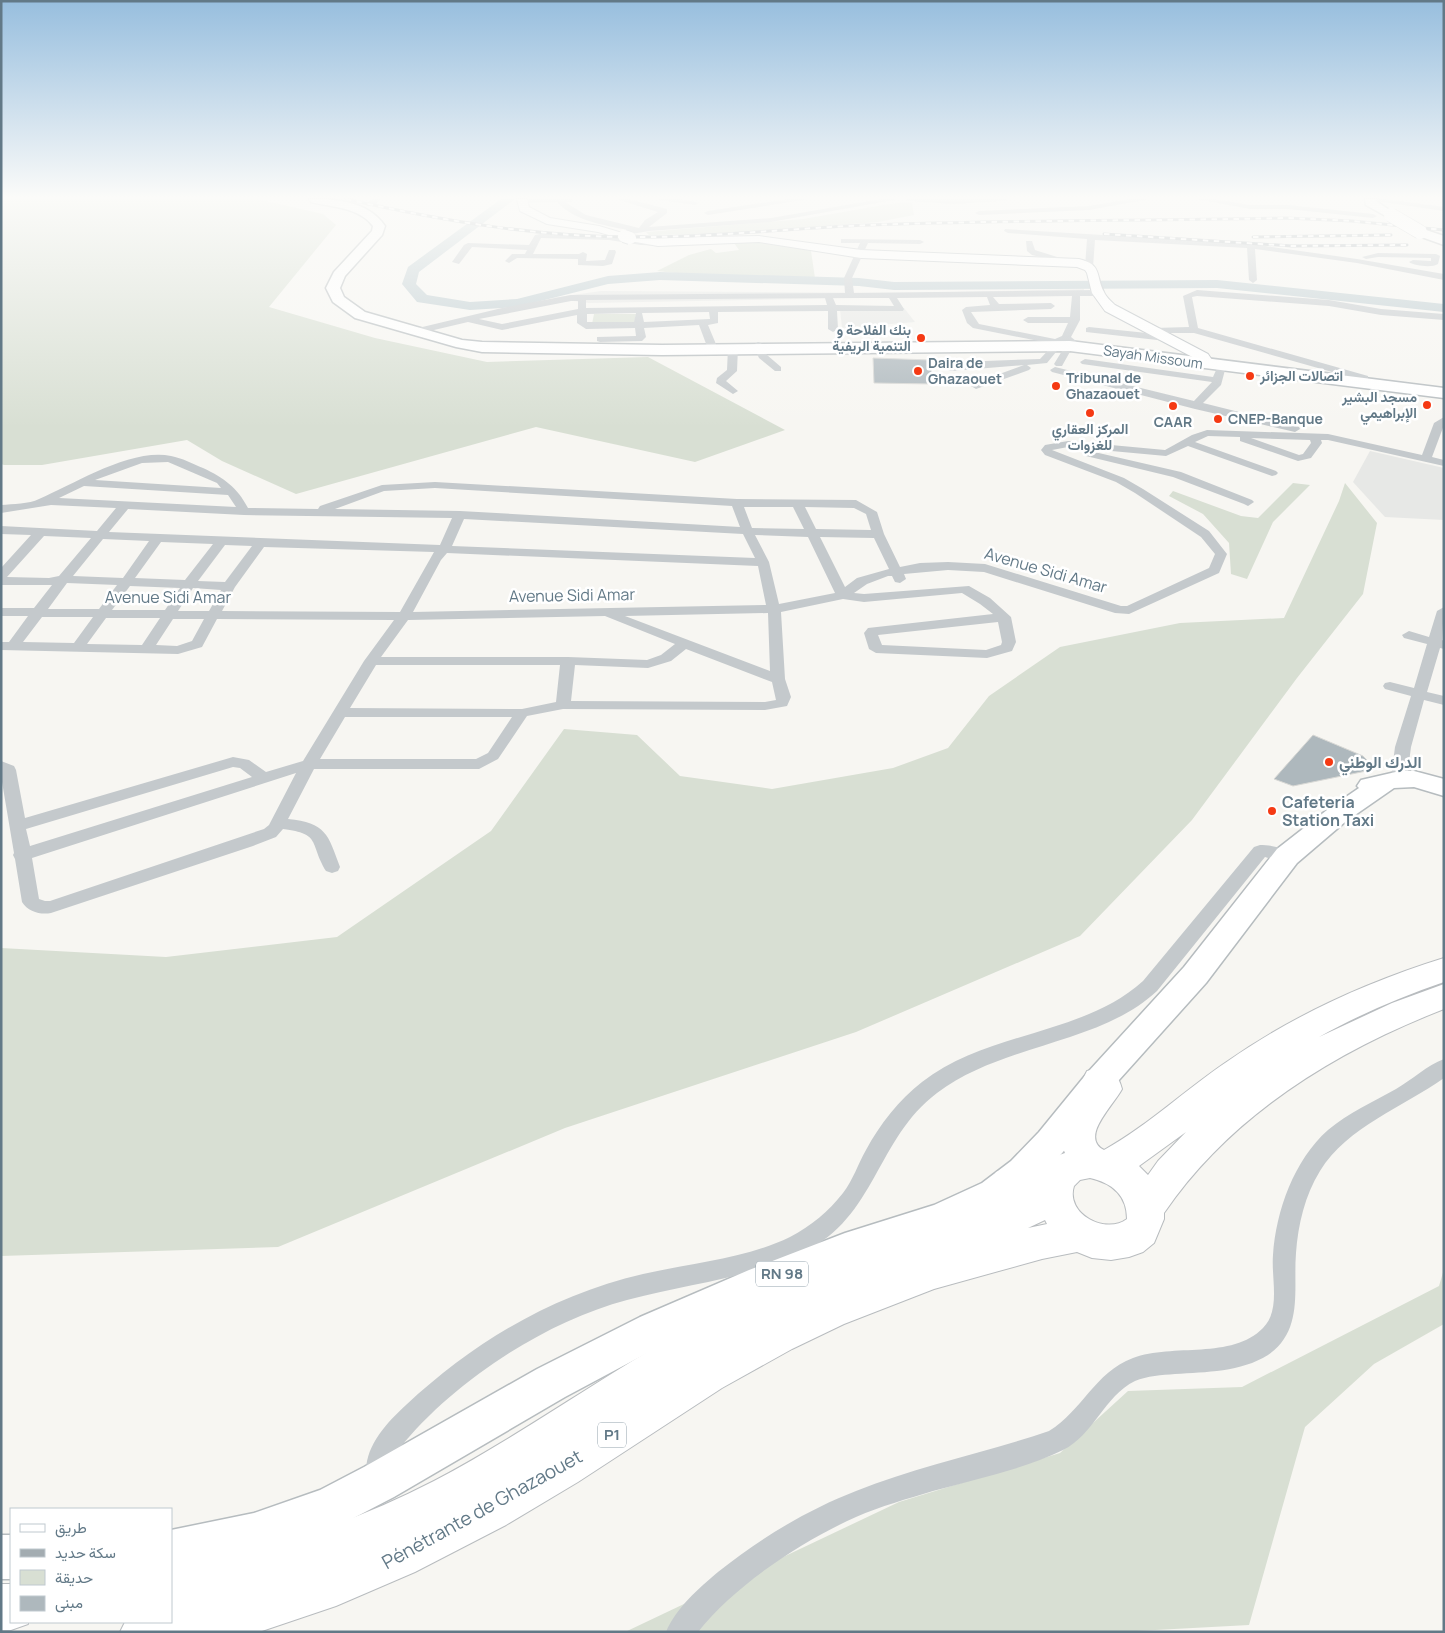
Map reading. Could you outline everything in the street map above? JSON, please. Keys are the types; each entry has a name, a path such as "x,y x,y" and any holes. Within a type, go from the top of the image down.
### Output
{"highway":[{"name":"Pénétrante de Ghazaouet","path":"172,1593 235,1579 283,1565 384,1527 485,1476 669,1362 756,1314 853,1271 1010,1219 1058,1177 1130,1154 1240,1070 1293,1037 1346,1008 1444,970"},
{"path":"1100,1081 1104,1084 1105,1090 1079,1120 1077,1142 1058,1177 1056,1206 1061,1217 1079,1234 1094,1241 1111,1243 1126,1240 1138,1233 1144,1222 1146,1208 1160,1185 1218,1125 1264,1090 1314,1057 1365,1028 1444,996"},
{"path":"1058,1177 1122,1172 1134,1183 1142,1195 1146,1208"},
{"name":"Pénétrante de Ghazaouet","path":"144,1632 254,1610 350,1578 421,1544 540,1480 705,1375 797,1326 842,1305 969,1259 1079,1234"}],"main road":[{"path":"339,275 333,288 338,299 360,315 461,344 482,347 528,348 758,347"},
{"path":"1090,275 1097,291 1110,308 1168,338 1201,359 1444,393"},
{"path":"712,347 1063,342 1136,357 1201,359 1444,388"},
{"path":"1393,780 1417,779 1444,788"},
{"name":"RN 98","path":"172,1552 215,1544 292,1522 329,1508 379,1482 551,1383 653,1330 753,1286 845,1250 960,1212 994,1194 1058,1177 1063,1127 1100,1081 1196,975 1286,857 1336,816 1393,780"}],"street":[{"path":"849,293 850,275"},
{"path":"1253,275 1253,280"},
{"path":"417,331 559,299 582,297 828,296 849,293 892,296 1097,291"},
{"path":"1057,367 1063,342 1075,320 1076,293"},
{"path":"1194,330 1187,296 1197,293 1329,303 1381,312 1444,317"},
{"path":"987,294 996,306"},
{"path":"828,296 832,308 833,329"},
{"path":"466,319 505,327 582,311 900,309 892,296"},
{"path":"582,297 582,324 586,326 703,323 715,321 713,310"},
{"path":"1051,306 996,306 966,310 972,323 976,326 1063,342"},
{"path":"600,339 639,339 641,337 639,310"},
{"path":"1028,320 1075,320"},
{"path":"703,323 712,347"},
{"path":"1089,330 1168,338"},
{"path":"1154,331 1194,330 1364,378"},
{"path":"976,386 1040,363 1063,342"},
{"path":"758,347 766,360 778,369"},
{"path":"733,348 732,371 721,380 721,383 733,390"},
{"name":"Sayah Missoum","path":"1085,362 1136,357 1217,380"},
{"name":"Sayah Missoum","path":"1201,359 1217,380"},
{"path":"951,368 985,364 1040,363"},
{"name":"Sayah Missoum","path":"1040,363 1195,406 1328,437"},
{"name":"Sayah Missoum","path":"1195,406 1210,392 1217,380"},
{"path":"1426,459 1439,423 1444,420"},
{"path":"1068,444 1166,453 1174,451 1195,436 1207,433 1328,437 1444,463"},
{"path":"1233,433 1256,444 1298,458 1307,456 1317,443 1314,437"},
{"path":"1186,442 1272,473"},
{"path":"1068,444 1092,455 1177,474 1248,502"},
{"name":"Avenue Sidi Amar","path":"1,612 101,615 170,613 337,618 774,609 843,595 862,581 895,570 929,567 985,568 1120,610 1129,610 1215,570 1221,554 1205,534 1120,480 1055,456 1046,450 1055,445 1068,444"},
{"path":"42,502 94,476 141,460 160,458 177,461 214,477 226,486 244,511"},
{"path":"84,482 86,484 230,492"},
{"path":"315,512 372,491 392,486 435,485 737,503 846,504 862,506 871,512 878,534 895,570 910,594"},
{"path":"1,509 42,502 244,511 460,515 747,532 878,534"},
{"path":"342,712 522,713 563,705 777,705 782,703 784,697 778,679 774,609 763,562 747,532 737,503"},
{"path":"797,504 843,595 864,598 964,589 985,601 1004,618 1009,642 1007,648 987,654 881,651 876,649 870,633 881,630 1004,618"},
{"path":"7,646 37,613 125,505"},
{"path":"1,766 8,770 21,855 31,902 43,908 270,833 279,823 309,764 371,661 404,616 436,558 444,549 460,515"},
{"path":"1,530 261,543 763,562"},
{"path":"1,576 40,533"},
{"path":"78,647 128,581 157,538"},
{"path":"147,648 189,584 222,541"},
{"path":"7,646 178,650 192,647 196,644 229,586 261,543"},
{"path":"1,581 48,582 63,579 229,586"},
{"path":"607,613 778,679"},
{"path":"1393,780 1419,694 1439,643 1443,619"},
{"path":"1409,635 1439,643"},
{"path":"371,661 568,661 648,664 666,658 685,643"},
{"path":"563,705 568,661"},
{"path":"1390,686 1444,701"},
{"path":"21,855 309,764 478,764 493,756 522,713"},
{"path":"17,826 233,762 244,763 264,778"},
{"path":"279,823 308,827 319,834 332,867"},
{"path":"379,1482 378,1464 381,1454 391,1437 455,1377 487,1353 554,1314 589,1300 624,1289 755,1260 790,1248 814,1234 830,1221 849,1201 882,1142 906,1111 928,1090 960,1068 989,1054 1107,1016 1131,1003 1150,986 1260,851 1269,851 1286,857"},
{"path":"680,1632 706,1600 725,1583 783,1543 822,1520 862,1501 1055,1441 1076,1427 1112,1381 1135,1369 1239,1355 1264,1343 1273,1334 1284,1311 1284,1257 1291,1215 1298,1194 1318,1156 1344,1129 1407,1093 1444,1067"}],"shaded area":[{"path":"1084,289 1084,294 589,303 551,298 601,291 913,293"},
{"path":"904,308 915,322 842,328 840,309"},
{"path":"1370,451 1444,468 1444,520 1385,517 1353,482"}],"green space":[{"path":"1,275 295,275 269,307 375,338 487,362 648,357 785,430 695,462 536,427 296,494 222,461 187,440 42,465 1,464"},
{"path":"701,275 815,275 815,278"},
{"path":"594,314 636,314 634,324 592,324"},
{"path":"1293,483 1310,485 1273,522 1247,579 1231,574 1229,543 1203,514 1169,496 1173,491 1241,516 1258,518"},
{"path":"1345,483 1377,523 1363,594 1297,678 1192,820 1080,936 856,1032 565,1128 278,1247 1,1256 1,948 166,957 337,937 491,831 564,729 637,735 680,776 772,789 893,768 948,748 989,696 1060,647 1180,623 1284,618 1339,501"},
{"path":"1444,1269 1444,1324 1374,1364 1305,1427 1249,1625 1118,1632 625,1632 899,1502 1060,1453 1128,1391 1242,1387 1439,1286"}],"building":[{"name":"Daira de Ghazaouet","path":"873,358 930,360 933,384 874,383"},
{"name":"الدرك الوطني","path":"1313,735 1363,756 1376,769 1293,786 1274,779"}],"waterway":[{"path":"412,275 409,284 422,299 470,306 517,303 608,280 660,276 859,282 894,286 1217,284 1444,308"}],"place":[{"name":"بنك الفلاحة و التنمية الريفية","path":"921,338"},
{"name":"Daira de Ghazaouet","path":"918,371"},
{"name":"اتصالات الجزائر","path":"1250,376"},
{"name":"Tribunal de Ghazaouet","path":"1056,386"},
{"name":"مسجد البشير الإبراهيمي","path":"1427,405"},
{"name":"CAAR","path":"1173,406"},
{"name":"المركز العقاري للغزوات","path":"1090,413"},
{"name":"CNEP-Banque","path":"1218,419"},
{"name":"الدرك الوطني","path":"1329,762"},
{"name":"Cafeteria Station Taxi","path":"1272,811"}]}
